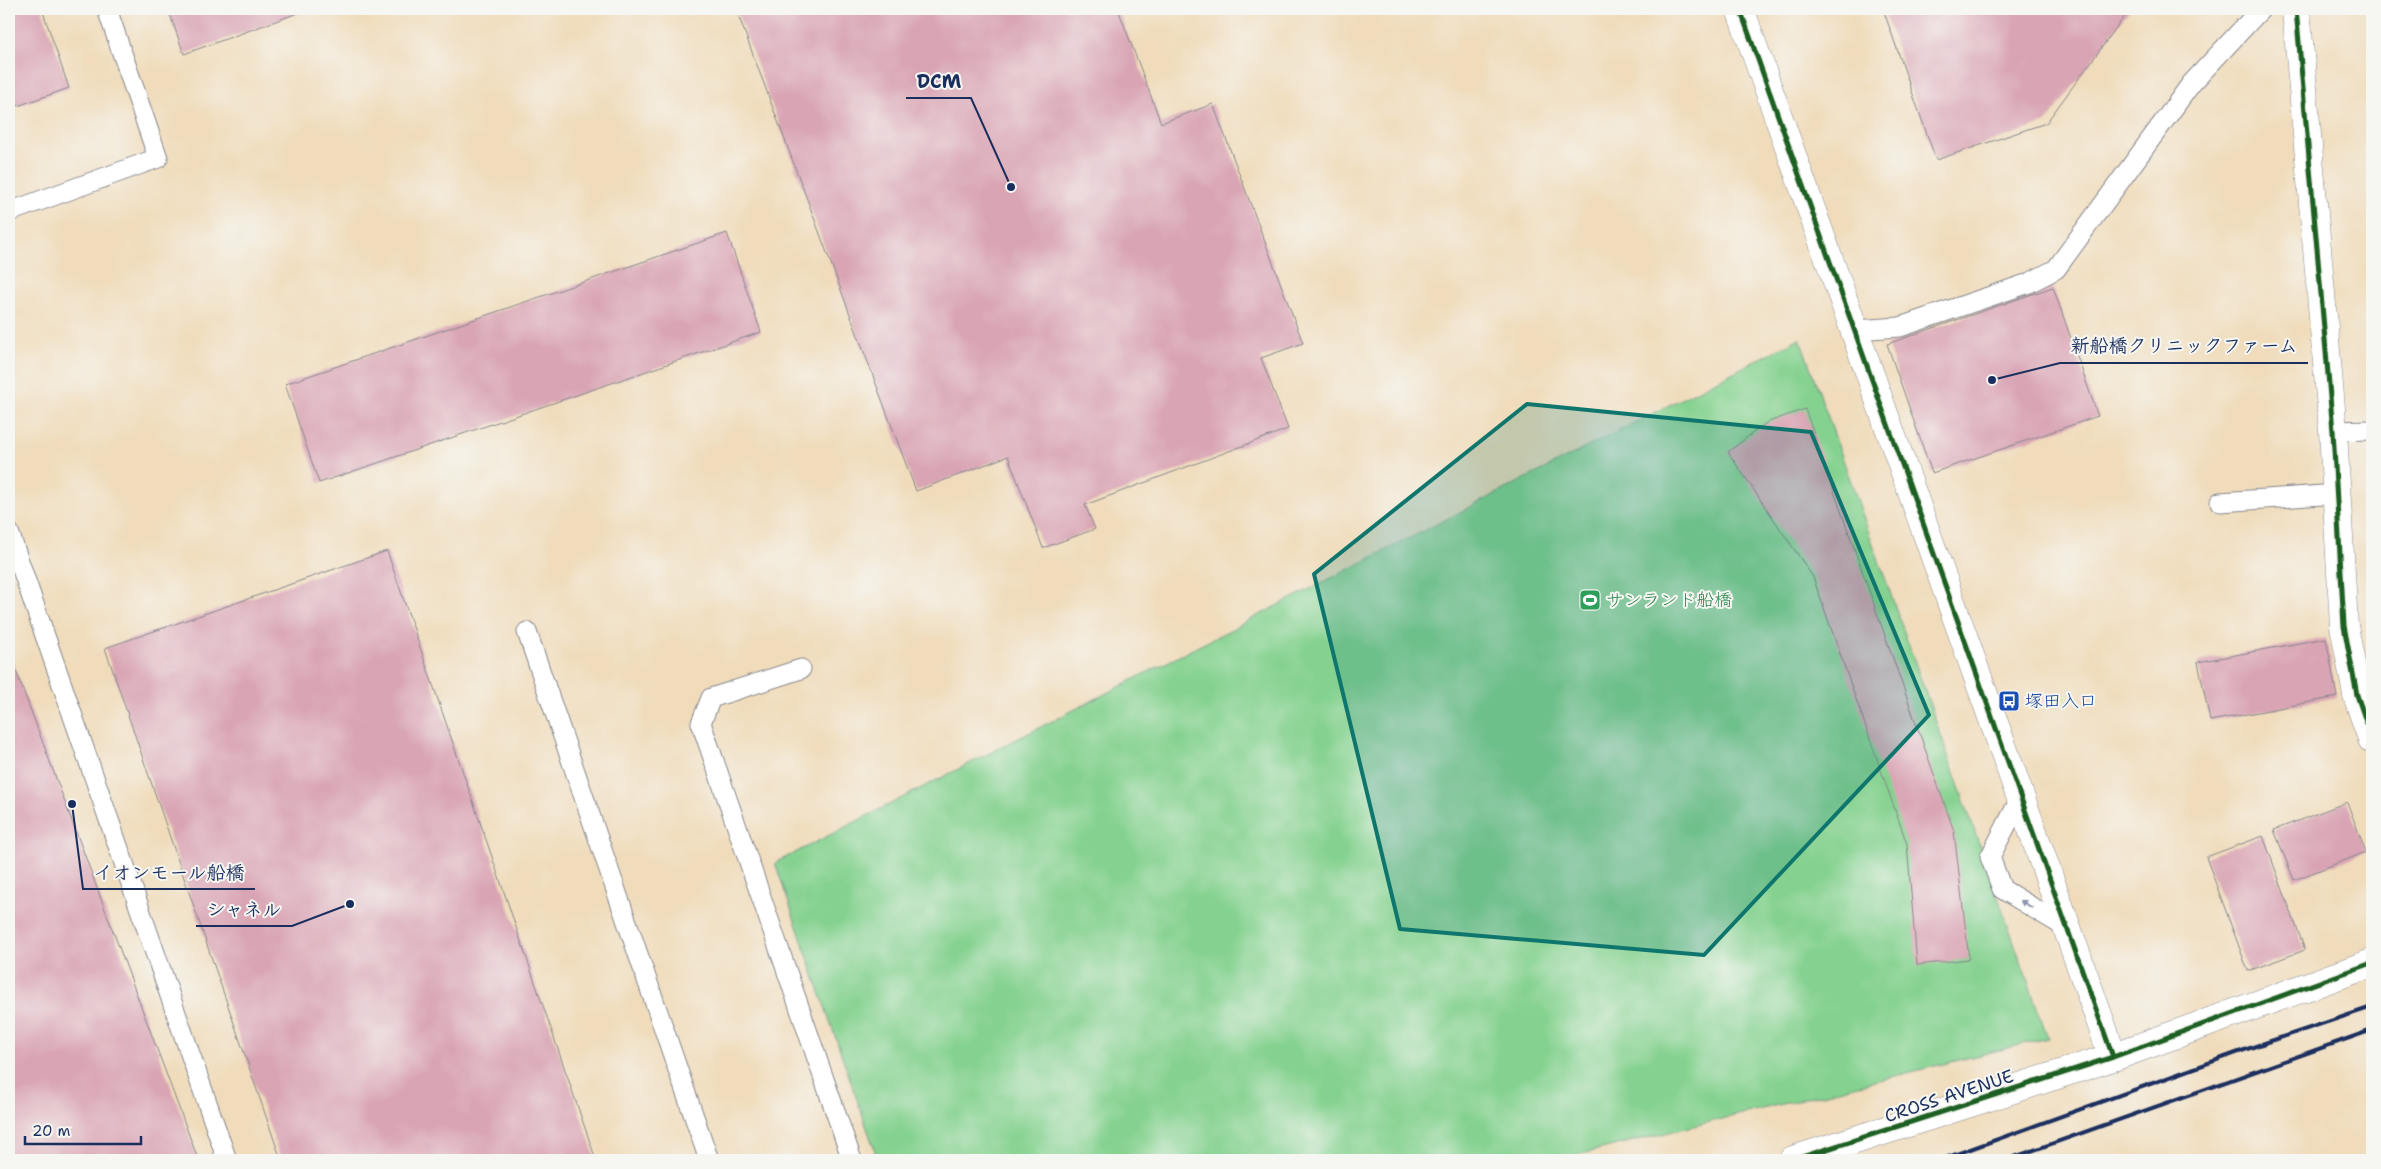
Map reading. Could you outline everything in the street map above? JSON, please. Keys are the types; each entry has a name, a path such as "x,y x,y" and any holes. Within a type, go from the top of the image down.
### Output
{"street":[{"path":"1740,9 2113,1057"},
{"path":"2296,9 2333,431 2344,626 2357,695 2372,739"},
{"name":"CROSS AVENUE","path":"1793,1160 2113,1057 2372,964"}],"lane":[{"path":"9,212 158,158 107,9"},
{"path":"1855,330 1900,327 2029,283 2056,269 2191,84 2261,9"},
{"path":"2333,431 2372,430"},
{"path":"2220,502 2337,494"},
{"path":"9,532 227,1160"},
{"path":"9,571 214,1160"},
{"path":"527,632 709,1160"},
{"path":"801,669 711,698 701,723 852,1160"},
{"path":"2021,798 1990,857 2002,889 2068,928"}],"highlighted area":[{"path":"1527,404 1811,432 1929,715 1704,955 1400,929 1314,574"}],"green space":[{"name":"サンランド船橋","path":"1800,338 2048,1038 1557,1160 878,1160 775,863"}],"building":[{"path":"9,9 42,9 69,88 9,109"},
{"path":"168,9 309,9 184,54"},
{"path":"736,9 1118,9 1161,123 1213,104 1303,343 1261,358 1288,429 1085,505 1095,529 1043,548 1008,456 916,491"},
{"path":"1883,9 2130,9 2046,123 1936,160"},
{"path":"727,233 761,332 319,483 285,384"},
{"path":"2053,287 2098,416 1932,473 1887,344"},
{"path":"1805,409 1954,831 1969,959 1917,965 1907,844 1813,577 1728,452 1766,423"},
{"path":"387,551 596,1160 281,1160 105,648"},
{"path":"2326,638 2337,697 2210,721 2198,662"},
{"path":"9,652 198,1159 9,1160"},
{"path":"2347,802 2366,852 2294,880 2274,830"},
{"path":"2263,836 2305,950 2248,971 2206,857"}],"railway":[{"path":"1940,1160 2250,1048 2372,1007"},
{"path":"2006,1160 2372,1030"}],"cycle path":[{"path":"1740,9 2113,1057"},
{"path":"2296,9 2333,431 2344,626 2357,695 2372,739"},
{"path":"1793,1160 2113,1057 2372,963"}],"place":[{"name":"DCM","path":"1011,187"},
{"name":"新船橋クリニックファーム","path":"1992,380"},
{"name":"サンランド船橋","path":"1590,600"},
{"name":"塚田入口","path":"2009,701"},
{"name":"イオンモール船橋","path":"72,804"},
{"name":"シャネル","path":"350,904"}]}
